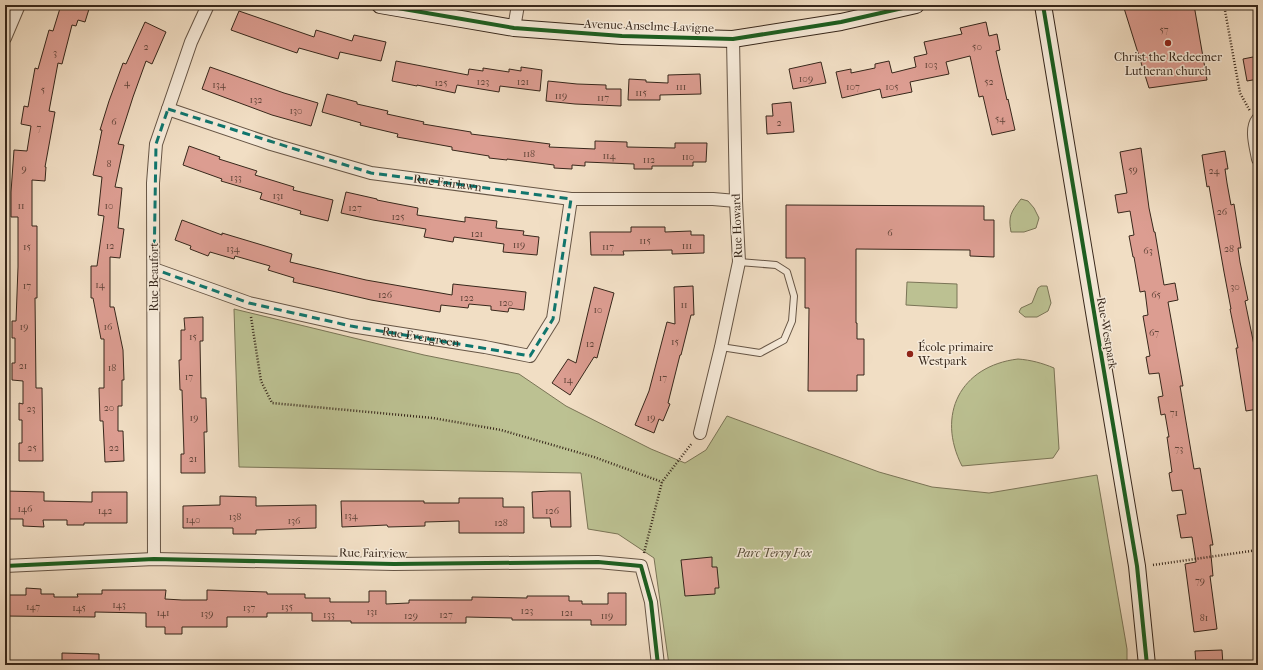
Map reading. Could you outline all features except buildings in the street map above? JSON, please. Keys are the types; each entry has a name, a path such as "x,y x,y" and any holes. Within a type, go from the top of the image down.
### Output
{"street":[{"path":"5,38 19,5"},
{"name":"Rue Beaufort","path":"154,559 153,183 156,144 191,42 208,5"},
{"name":"Avenue Anselme-Lavigne","path":"380,5 514,28 622,36 733,39 841,22 916,5"},
{"path":"514,28 518,5"},
{"name":"Rue Westpark","path":"1043,5 1095,323 1137,566 1148,665"},
{"name":"Rue Howard","path":"700,433 721,347 739,262 736,201 733,39"},
{"name":"Rue Fairlawn","path":"168,109 271,144 372,173 571,199 713,199 736,201"},
{"path":"1257,120 1254,135 1258,159"},
{"name":"Rue Evergreen","path":"154,269 249,303 350,326 485,347 530,356 552,319 571,199"},
{"name":"Rue Fairview","path":"5,566 154,559 394,564 598,562 641,566"},
{"path":"641,566 651,602 658,665"}],"lane":[{"path":"721,347 760,353 784,340 792,321 794,296 787,272 776,265 739,262"}],"path":[{"path":"1224,5 1240,93 1257,120"},
{"path":"249,303 260,381 272,404 433,418 501,430 594,457 662,482"},
{"path":"641,566 662,482 700,433"},
{"path":"1153,564 1258,550"}],"highlighted area":[{"path":"168,109 371,173 571,199 553,319 530,356 351,326 249,303 154,269 156,144"}],"green space":[{"path":"1021,199 1028,201 1034,208 1039,218 1036,228 1024,232 1011,232 1011,214"},
{"path":"907,282 957,284 957,308 906,305"},
{"path":"1041,286 1047,286 1051,303 1048,311 1037,317 1025,317 1019,312 1021,308 1032,303 1038,288"},
{"name":"Parc Terry Fox","path":"234,309 424,355 519,374 566,406 651,449 685,463 706,450 727,416 879,472 932,487 989,493 1097,475 1127,649 1127,665 669,665 654,558 618,534 588,529 581,473 239,467"},
{"path":"1018,359 1036,362 1054,368 1059,449 1053,458 962,466 955,447 952,429 953,412 958,396 968,382 981,372 998,364"}],"cycle path":[{"path":"380,5 514,28 622,36 733,39 841,22 916,5"},
{"path":"1043,5 1137,566 1147,665"},
{"path":"5,566 154,559 394,564 598,562 641,566 651,602 658,665"}],"place":[{"name":"Christ the Redeemer Lutheran church","path":"1168,43"},
{"name":"École primaire Westpark","path":"910,354"}]}
